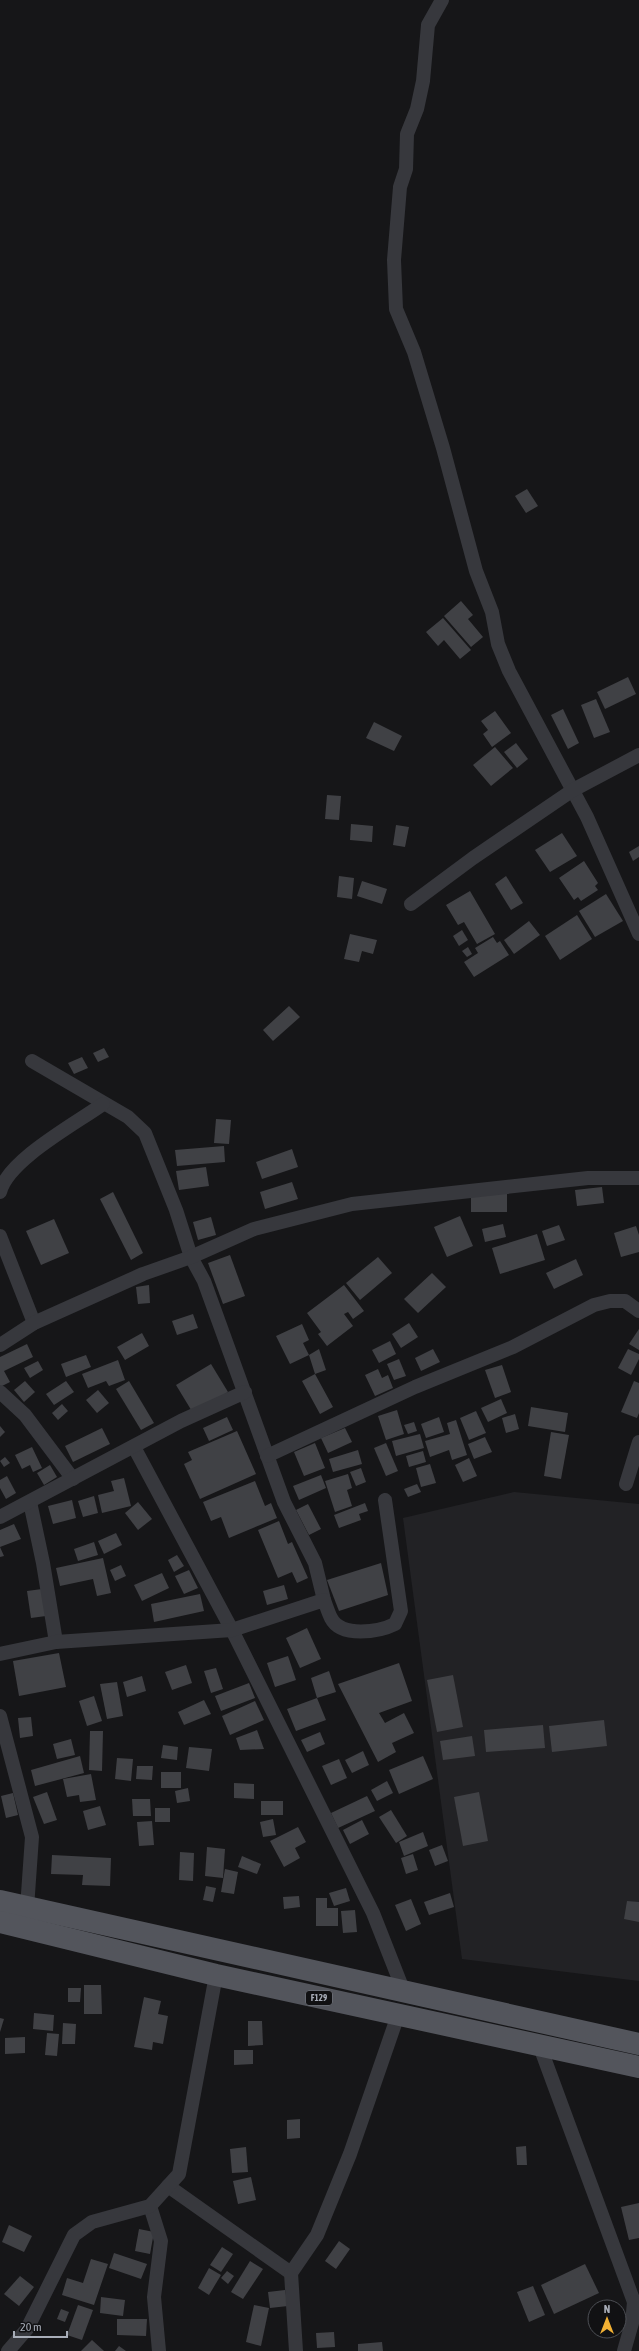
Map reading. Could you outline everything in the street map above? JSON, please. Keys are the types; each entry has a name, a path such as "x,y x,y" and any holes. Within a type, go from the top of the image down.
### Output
{"main road":[{"name":"F129","path":"0,1901 639,2044"},
{"name":"F129","path":"0,1922 216,1975 539,2044 639,2067"}],"street":[{"path":"442,0 428,25 423,82 417,109 407,134 406,170 400,187 394,260 396,309 414,352 443,448 476,571 492,612 498,644 509,670 587,817 639,934"},
{"path":"411,904 473,858 573,790 639,755"},
{"path":"32,1062 128,1117 145,1133 176,1210 191,1257 204,1281 284,1502 315,1563 324,1600 331,1619 345,1628 360,1632 380,1631 397,1622 401,1611 385,1500"},
{"path":"0,1192 2,1182 16,1164 103,1104"},
{"path":"0,1345 34,1323 143,1274 191,1257 254,1229 352,1204 588,1178 639,1178"},
{"path":"0,1236 34,1323"},
{"path":"267,1456 402,1394 513,1347 594,1305 610,1301 625,1301 639,1311"},
{"path":"0,1392 25,1415 73,1479"},
{"path":"0,1517 134,1448 181,1421 245,1392"},
{"path":"626,1484 639,1442"},
{"path":"134,1448 232,1630 373,1913 404,1992"},
{"path":"30,1502 43,1562 56,1642"},
{"path":"0,1654 56,1642 232,1630 324,1600"},
{"path":"0,1716 32,1837 27,1908"},
{"path":"8,2351 27,2329 74,2235 92,2222 150,2206 179,2174 216,1975"},
{"path":"296,2351 291,2273 316,2235 350,2154 398,2015"},
{"path":"539,2044 636,2307 624,2351"},
{"path":"168,2186 291,2273"},
{"path":"150,2206 161,2241 154,2297 159,2351"}],"shaded area":[{"path":"514,1492 639,1504 639,1981 462,1959 403,1518"}],"building":[{"path":"527,489 538,506 526,513 515,496"},
{"path":"461,601 473,615 468,619 483,637 471,647 444,616"},
{"path":"443,618 471,650 460,659 444,640 438,646 426,632"},
{"path":"628,677 636,694 605,709 597,692"},
{"path":"596,699 610,732 594,738 581,705"},
{"path":"563,709 579,743 568,749 551,715"},
{"path":"495,711 511,733 492,747 483,734 488,730 481,721"},
{"path":"374,722 402,736 394,751 366,738"},
{"path":"516,743 528,759 517,768 504,752"},
{"path":"495,747 513,768 491,786 473,765"},
{"path":"327,795 341,796 339,820 325,819"},
{"path":"351,824 373,826 372,842 350,840"},
{"path":"396,825 409,827 405,847 393,845"},
{"path":"562,833 577,856 550,872 535,850"},
{"path":"639,846 639,857 633,861 629,852"},
{"path":"584,861 598,883 595,886 598,890 581,901 578,897 574,900 559,878"},
{"path":"339,876 354,878 352,899 337,897"},
{"path":"506,876 523,903 511,910 495,884"},
{"path":"362,881 387,889 382,904 357,896"},
{"path":"470,891 495,934 477,944 464,922 458,925 446,905"},
{"path":"606,894 623,921 595,937 579,911"},
{"path":"577,915 592,939 560,960 545,936"},
{"path":"529,921 540,935 514,954 504,940"},
{"path":"462,930 468,940 459,946 453,936"},
{"path":"350,934 377,940 373,954 362,951 359,962 344,959"},
{"path":"493,937 497,943 500,941 509,955 474,977 464,962 478,953 475,948"},
{"path":"468,947 472,954 467,957 462,951"},
{"path":"289,1006 300,1017 273,1041 263,1030"},
{"path":"104,1048 109,1057 98,1062 93,1053"},
{"path":"82,1057 88,1068 74,1074 68,1063"},
{"path":"216,1119 231,1120 229,1144 214,1143"},
{"path":"224,1146 225,1162 177,1166 175,1150"},
{"path":"292,1149 298,1167 262,1179 256,1162"},
{"path":"206,1167 209,1186 179,1190 176,1171"},
{"path":"292,1182 298,1199 265,1209 260,1192"},
{"path":"602,1187 604,1203 577,1206 575,1190"},
{"path":"113,1192 143,1253 131,1260 100,1199"},
{"path":"471,1194 507,1194 507,1212 471,1212"},
{"path":"460,1216 473,1246 447,1257 434,1227"},
{"path":"211,1217 216,1235 198,1240 193,1222"},
{"path":"54,1219 69,1253 41,1265 26,1231"},
{"path":"503,1224 506,1237 485,1242 482,1229"},
{"path":"559,1225 565,1240 547,1246 542,1231"},
{"path":"636,1226 639,1235 639,1252 621,1257 614,1233"},
{"path":"537,1234 545,1260 500,1274 492,1248"},
{"path":"230,1255 245,1296 223,1304 208,1263"},
{"path":"378,1257 392,1273 360,1300 346,1283"},
{"path":"576,1259 583,1275 554,1289 546,1273"},
{"path":"432,1273 446,1287 418,1313 404,1299"},
{"path":"149,1285 150,1303 138,1304 136,1287"},
{"path":"344,1285 364,1311 353,1319 348,1312 344,1314 353,1326 327,1346 318,1334 321,1332 307,1313"},
{"path":"193,1314 198,1328 177,1335 172,1321"},
{"path":"409,1323 418,1337 401,1348 392,1334"},
{"path":"302,1324 309,1340 303,1343 309,1355 290,1364 276,1336"},
{"path":"639,1329 639,1350 629,1344"},
{"path":"142,1333 149,1346 125,1360 117,1347"},
{"path":"390,1341 396,1354 379,1363 372,1350"},
{"path":"27,1344 33,1357 4,1371 10,1382 0,1387 0,1357"},
{"path":"319,1349 326,1370 315,1374 309,1355"},
{"path":"433,1349 440,1362 421,1371 415,1358"},
{"path":"628,1349 639,1354 639,1359 631,1375 618,1368"},
{"path":"86,1355 91,1367 66,1377 61,1364"},
{"path":"399,1359 406,1376 394,1380 387,1364"},
{"path":"118,1360 125,1380 109,1386 106,1381 88,1388 82,1374"},
{"path":"38,1361 43,1370 30,1378 24,1368"},
{"path":"211,1364 228,1392 193,1413 176,1385"},
{"path":"502,1365 511,1392 495,1398 485,1370"},
{"path":"378,1369 382,1378 388,1375 393,1388 375,1396 365,1375"},
{"path":"315,1374 333,1407 320,1414 302,1381"},
{"path":"25,1381 35,1392 24,1402 14,1390"},
{"path":"66,1381 74,1392 54,1405 46,1394"},
{"path":"129,1381 154,1423 141,1430 116,1389"},
{"path":"634,1381 639,1383 639,1413 637,1418 621,1412"},
{"path":"98,1390 109,1403 97,1413 86,1400"},
{"path":"501,1399 507,1413 488,1422 481,1408"},
{"path":"62,1404 68,1411 58,1420 52,1413"},
{"path":"531,1407 568,1413 565,1432 528,1426"},
{"path":"397,1410 404,1434 386,1440 378,1416"},
{"path":"476,1411 486,1433 469,1440 460,1418"},
{"path":"515,1414 519,1429 506,1433 502,1418"},
{"path":"227,1417 233,1430 209,1441 203,1428"},
{"path":"439,1417 444,1432 426,1438 421,1424"},
{"path":"456,1420 467,1455 452,1460 449,1450 430,1457 425,1441 450,1434 447,1423"},
{"path":"414,1422 417,1431 408,1434 404,1425"},
{"path":"0,1426 5,1432 0,1437"},
{"path":"102,1428 110,1444 73,1462 65,1446"},
{"path":"345,1428 352,1442 328,1453 321,1438"},
{"path":"237,1431 256,1474 200,1499 184,1464 192,1460 188,1452"},
{"path":"551,1432 569,1435 561,1479 544,1476"},
{"path":"420,1434 424,1448 396,1456 392,1441"},
{"path":"485,1437 492,1452 474,1459 468,1444"},
{"path":"315,1443 325,1468 304,1476 294,1452"},
{"path":"386,1443 398,1471 386,1476 374,1448"},
{"path":"32,1447 42,1468 33,1472 30,1465 22,1469 15,1455"},
{"path":"358,1450 362,1464 333,1472 329,1459"},
{"path":"423,1451 426,1462 409,1467 406,1456"},
{"path":"5,1457 10,1463 4,1467 0,1461"},
{"path":"469,1458 477,1476 463,1482 455,1465"},
{"path":"430,1464 436,1483 421,1487 416,1468"},
{"path":"50,1465 57,1477 44,1485 37,1473"},
{"path":"361,1468 366,1482 356,1486 350,1472"},
{"path":"348,1474 352,1488 347,1490 352,1506 335,1512 325,1481"},
{"path":"321,1475 326,1488 299,1500 293,1486"},
{"path":"7,1476 16,1493 6,1499 0,1488 0,1480"},
{"path":"124,1478 131,1506 102,1513 98,1495 114,1491 111,1481"},
{"path":"255,1481 265,1506 271,1503 277,1518 229,1538 221,1517 211,1521 203,1502"},
{"path":"417,1484 421,1492 408,1497 404,1489"},
{"path":"94,1496 98,1513 83,1517 78,1501"},
{"path":"72,1500 76,1518 53,1524 48,1506"},
{"path":"138,1502 152,1519 138,1530 125,1513"},
{"path":"365,1503 368,1511 359,1514 361,1520 339,1528 334,1515"},
{"path":"308,1504 321,1529 309,1535 296,1510"},
{"path":"279,1521 288,1544 292,1542 308,1578 297,1583 292,1572 278,1578 258,1530"},
{"path":"14,1524 21,1539 0,1547 0,1530"},
{"path":"116,1533 122,1545 104,1554 98,1541"},
{"path":"94,1542 98,1555 78,1561 74,1549"},
{"path":"0,1547 4,1556 0,1557"},
{"path":"177,1555 184,1566 174,1572 168,1560"},
{"path":"103,1558 111,1593 97,1596 93,1579 60,1586 56,1568"},
{"path":"381,1563 388,1595 339,1611 327,1580"},
{"path":"121,1565 126,1576 115,1581 110,1570"},
{"path":"189,1570 198,1588 184,1594 175,1576"},
{"path":"162,1573 169,1588 142,1601 134,1585"},
{"path":"284,1585 288,1599 267,1605 263,1591"},
{"path":"42,1589 46,1616 31,1618 27,1591"},
{"path":"200,1594 204,1611 154,1622 151,1604"},
{"path":"307,1628 321,1659 300,1668 286,1638"},
{"path":"59,1653 66,1687 19,1696 13,1661"},
{"path":"288,1656 296,1680 275,1687 267,1663"},
{"path":"399,1663 412,1701 379,1713 385,1723 404,1713 414,1733 392,1743 396,1752 378,1762 338,1684"},
{"path":"186,1665 192,1683 172,1690 165,1672"},
{"path":"216,1668 223,1689 211,1693 204,1671"},
{"path":"329,1671 336,1692 317,1698 311,1678"},
{"path":"453,1675 463,1727 437,1732 427,1680"},
{"path":"142,1676 146,1691 127,1697 123,1682"},
{"path":"117,1682 123,1716 107,1719 100,1684"},
{"path":"249,1683 255,1698 221,1711 215,1696"},
{"path":"94,1696 102,1721 87,1726 79,1701"},
{"path":"317,1698 326,1720 296,1731 287,1709"},
{"path":"204,1700 211,1714 184,1725 178,1712"},
{"path":"255,1701 264,1720 230,1735 222,1716"},
{"path":"31,1717 33,1736 20,1738 18,1718"},
{"path":"604,1720 607,1746 552,1752 549,1726"},
{"path":"543,1725 545,1748 486,1752 484,1730"},
{"path":"257,1730 264,1749 240,1750 236,1738"},
{"path":"90,1731 103,1731 102,1771 89,1770"},
{"path":"320,1732 325,1744 307,1752 301,1740"},
{"path":"472,1736 475,1756 443,1760 440,1741"},
{"path":"71,1739 75,1755 57,1759 53,1744"},
{"path":"163,1745 178,1747 177,1760 161,1758"},
{"path":"189,1747 212,1749 209,1771 186,1768"},
{"path":"363,1751 369,1765 352,1773 345,1760"},
{"path":"80,1756 84,1773 35,1786 31,1770"},
{"path":"423,1756 433,1779 399,1794 389,1770"},
{"path":"117,1758 133,1759 131,1781 115,1779"},
{"path":"339,1759 347,1778 331,1785 322,1766"},
{"path":"137,1766 153,1766 152,1780 136,1779"},
{"path":"161,1772 181,1772 181,1788 161,1788"},
{"path":"91,1774 96,1800 80,1802 79,1795 67,1797 63,1779"},
{"path":"387,1781 393,1793 377,1801 371,1790"},
{"path":"234,1783 254,1784 254,1799 234,1798"},
{"path":"188,1788 190,1801 177,1803 175,1791"},
{"path":"47,1792 57,1820 44,1824 33,1797"},
{"path":"479,1792 488,1841 463,1846 454,1797"},
{"path":"13,1793 18,1815 6,1818 1,1796"},
{"path":"367,1796 375,1811 338,1828 331,1813"},
{"path":"132,1799 150,1799 151,1816 133,1816"},
{"path":"261,1801 283,1801 283,1815 261,1815"},
{"path":"100,1806 106,1825 88,1830 83,1811"},
{"path":"155,1808 170,1808 170,1822 155,1822"},
{"path":"391,1810 407,1836 396,1843 379,1817"},
{"path":"273,1819 276,1835 263,1837 260,1822"},
{"path":"362,1820 369,1834 350,1844 343,1830"},
{"path":"152,1821 154,1845 139,1846 137,1822"},
{"path":"298,1827 306,1842 295,1848 300,1858 284,1867 270,1841"},
{"path":"423,1832 428,1846 404,1856 399,1842"},
{"path":"442,1845 448,1861 435,1866 429,1850"},
{"path":"207,1847 225,1849 223,1878 205,1876"},
{"path":"180,1852 194,1853 193,1881 179,1880"},
{"path":"413,1854 418,1870 406,1874 401,1858"},
{"path":"52,1855 111,1858 110,1886 82,1885 83,1875 51,1874"},
{"path":"242,1856 261,1864 257,1874 238,1867"},
{"path":"225,1869 238,1872 234,1894 221,1892"},
{"path":"206,1886 216,1888 213,1902 203,1900"},
{"path":"346,1888 350,1901 334,1906 329,1893"},
{"path":"450,1893 454,1907 429,1915 424,1902"},
{"path":"299,1896 300,1907 284,1909 283,1897"},
{"path":"316,1898 327,1898 327,1908 338,1908 338,1926 316,1926"},
{"path":"411,1899 421,1924 406,1931 395,1905"},
{"path":"627,1901 639,1902 639,1922 624,1919"},
{"path":"355,1910 357,1932 343,1933 341,1911"},
{"path":"84,1985 101,1985 102,2014 84,2014"},
{"path":"68,1988 81,1988 80,2002 68,2002"},
{"path":"144,1997 161,2001 158,2014 168,2016 163,2044 153,2042 152,2050 134,2047"},
{"path":"34,2013 54,2015 53,2031 33,2029"},
{"path":"0,2018 4,2019 0,2032"},
{"path":"248,2021 262,2021 263,2045 248,2046"},
{"path":"63,2023 76,2024 75,2044 62,2044"},
{"path":"47,2033 59,2034 57,2056 45,2055"},
{"path":"25,2037 25,2053 5,2054 5,2038"},
{"path":"234,2050 253,2050 253,2064 234,2065"},
{"path":"300,2119 300,2138 287,2139 287,2120"},
{"path":"526,2146 527,2165 517,2165 516,2147"},
{"path":"246,2147 248,2172 232,2173 230,2149"},
{"path":"251,2177 256,2200 238,2204 233,2181"},
{"path":"639,2203 639,2238 629,2240 621,2207"},
{"path":"9,2225 32,2236 24,2252 2,2242"},
{"path":"139,2229 154,2232 150,2254 135,2251"},
{"path":"339,2241 350,2249 336,2269 325,2261"},
{"path":"222,2247 233,2254 221,2272 210,2265"},
{"path":"114,2253 147,2264 141,2279 109,2268"},
{"path":"91,2259 108,2264 94,2305 62,2295 67,2278 83,2283"},
{"path":"250,2261 263,2269 243,2299 231,2292"},
{"path":"585,2264 599,2293 554,2314 541,2285"},
{"path":"209,2268 221,2275 209,2295 198,2288"},
{"path":"227,2271 234,2276 228,2284 221,2278"},
{"path":"20,2276 34,2287 19,2306 4,2294"},
{"path":"533,2286 545,2315 529,2322 517,2292"},
{"path":"285,2290 288,2306 270,2308 268,2292"},
{"path":"101,2297 125,2300 123,2316 100,2313"},
{"path":"78,2305 93,2310 82,2340 67,2335"},
{"path":"254,2305 269,2308 261,2346 246,2342"},
{"path":"61,2309 69,2312 65,2322 57,2319"},
{"path":"117,2319 147,2319 146,2336 117,2335"},
{"path":"334,2332 335,2347 317,2348 316,2333"},
{"path":"92,2340 104,2351 81,2351"},
{"path":"382,2342 383,2351 358,2351 358,2344"},
{"path":"119,2346 126,2351 115,2351"}]}
